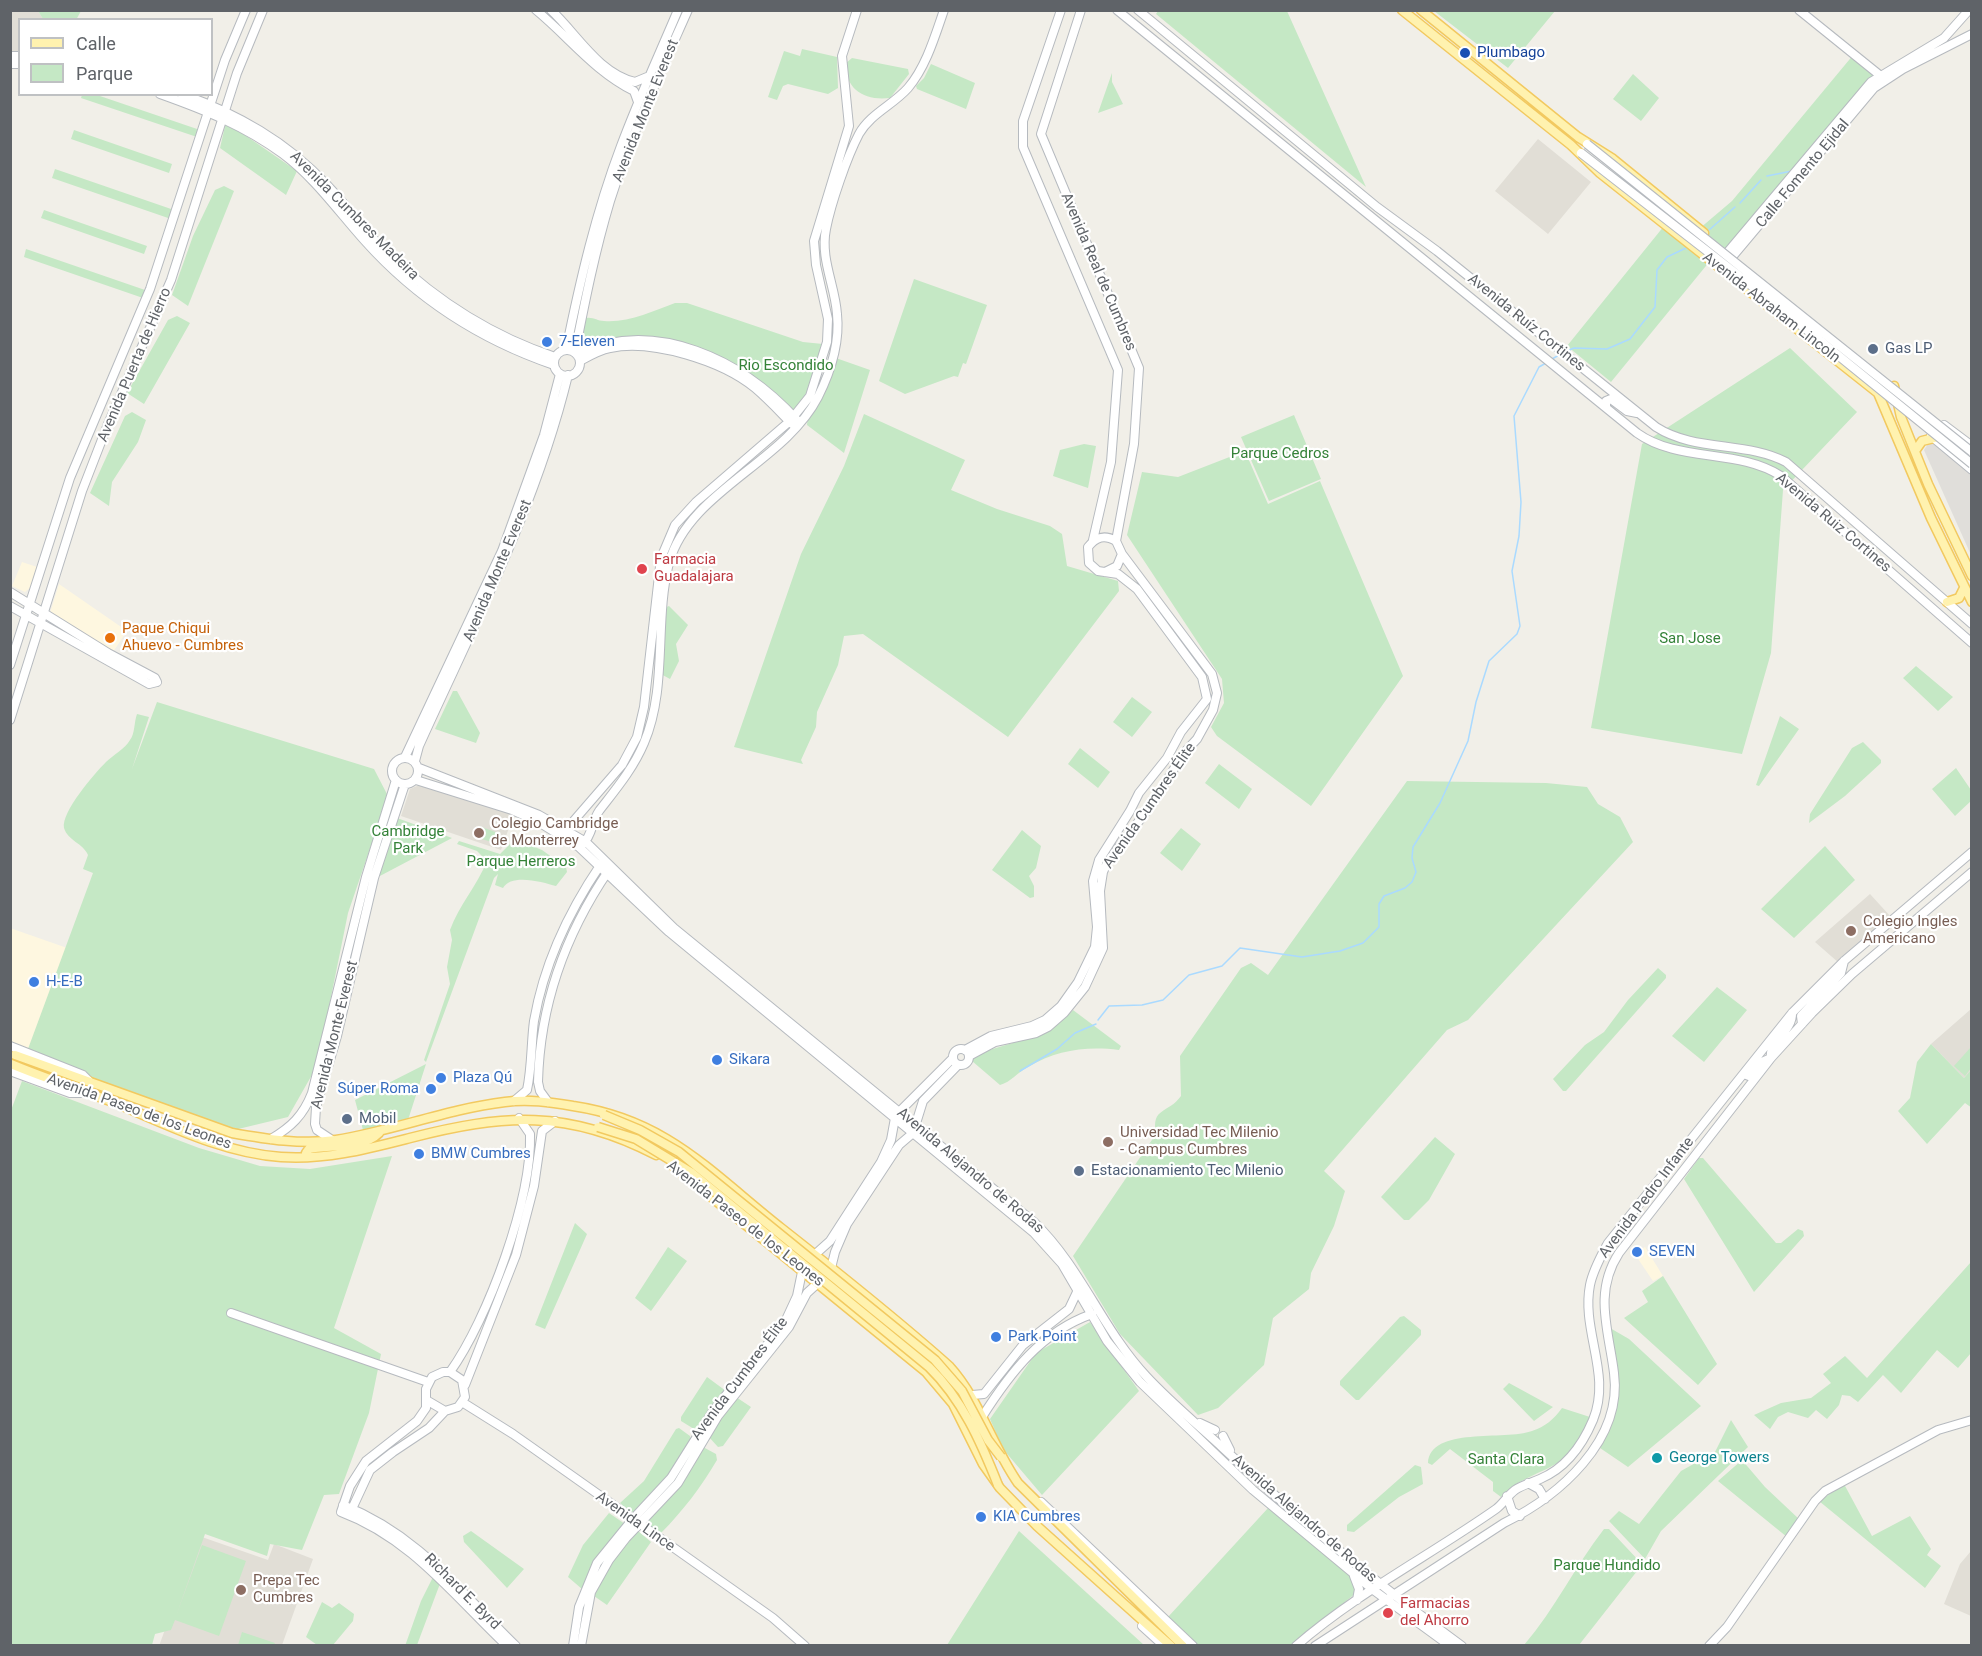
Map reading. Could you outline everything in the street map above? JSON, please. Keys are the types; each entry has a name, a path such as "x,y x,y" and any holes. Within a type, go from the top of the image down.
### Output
{"main road":[{"name":"Avenida Abraham Lincoln","path":"1402,10 1571,145 1600,173 1878,393"},
{"name":"Avenida Abraham Lincoln","path":"1421,10 1578,136 1613,159 1897,390"},
{"path":"1704,256 1714,252 1716,243"},
{"path":"1893,429 1891,402 1897,390"},
{"path":"1897,390 1898,409 1907,433 1971,576"},
{"path":"1878,393 1971,602"},
{"path":"1907,433 1908,416 1913,402"},
{"path":"1915,451 1922,441 1934,438"},
{"path":"1942,541 1949,541 1961,564 1971,576"},
{"path":"1947,602 1959,597 1964,588"},
{"name":"Avenida Paseo de los Leones","path":"13,1050 90,1083 232,1133 271,1139 332,1140 445,1113 514,1101 548,1102 596,1110 628,1119 678,1144 942,1360 972,1395 1001,1456 1026,1492 1171,1646"},
{"name":"Avenida Paseo de los Leones","path":"11,1064 227,1146 263,1155 309,1157 370,1149 475,1123 519,1118 572,1124 628,1141 660,1157 703,1188 920,1366 953,1404 983,1464 998,1485 1037,1526 1144,1615 1189,1645"},
{"path":"596,1110 640,1130 679,1152 935,1360 962,1391 988,1440 1001,1456"},
{"path":"572,1124 598,1127 636,1139 692,1173 929,1367 945,1383 963,1411 998,1485"},
{"path":"309,1157 306,1153 309,1149 366,1140 374,1137 381,1130"},
{"path":"786,1257 796,1256 801,1244"},
{"path":"834,1295 839,1285 848,1283"}],"street":[{"name":"Avenida Puerta de Hierro","path":"10,665 74,468 150,289 207,121 225,60 246,10"},
{"name":"Avenida Puerta de Hierro","path":"10,720 82,491 108,423 171,280 240,64 263,10"},
{"path":"537,10 590,63 629,84 648,76"},
{"path":"551,10 595,58 629,84 636,92 638,102"},
{"name":"Avenida Monte Everest","path":"566,350 608,197 633,125 678,10"},
{"name":"Avenida Monte Everest","path":"633,125 638,102 648,76 688,10"},
{"path":"564,832 583,813 622,765 637,737 644,707 661,558 675,525 696,502 795,422 815,385 827,342 828,319 816,265 814,241 849,126 842,56 857,10"},
{"path":"583,844 592,821 631,770 645,741 654,709 666,582 675,547 682,532 702,510 795,422 823,387 835,344 837,314 824,246 829,216 859,134 871,119 913,81 945,10"},
{"name":"Avenida Real de Cumbres","path":"1061,10 1023,121 1022,134 1023,147 1118,370 1113,452 1093,540"},
{"name":"Avenida Real de Cumbres","path":"1081,10 1041,134 1139,368 1134,444 1116,540"},
{"name":"Avenida Ruíz Cortines","path":"1117,10 1637,433"},
{"name":"Avenida Ruíz Cortines","path":"1138,10 1377,207 1437,251 1667,434 1681,439 1752,450 1777,458 1797,470 1971,624"},
{"path":"1799,10 1882,77"},
{"path":"1882,77 1944,38 1970,10"},
{"path":"1882,77 1971,34"},
{"path":"225,60 232,66 240,64"},
{"path":"222,69 231,68 237,73"},
{"name":"Calle Fomento Ejidal","path":"1720,267 1882,77"},
{"name":"Avenida Cumbres Madeira","path":"167,96 211,108"},
{"name":"Avenida Cumbres Madeira","path":"186,96 272,137 310,168 377,243 443,301 500,335 555,361"},
{"path":"207,121 213,118 218,121 218,136"},
{"path":"1578,136 1971,452"},
{"name":"Avenida Abraham Lincoln","path":"1571,145 1770,300 1971,464"},
{"name":"Avenida Monte Everest","path":"577,356 598,229"},
{"path":"577,356 597,344 624,339 643,339 747,374 795,422"},
{"path":"566,350 577,356 577,370 564,375 555,361 566,350"},
{"path":"1557,367 1571,373 1594,390 1599,386 1596,378"},
{"name":"Avenida Monte Everest","path":"417,765 432,718 505,553 537,468 564,375"},
{"name":"Avenida Abraham Lincoln","path":"1897,390 1971,446"},
{"name":"Avenida Abraham Lincoln","path":"1878,393 1971,470"},
{"path":"1606,407 1606,401 1611,399 1627,411 1639,413"},
{"path":"1925,430 1926,420 1934,418"},
{"name":"Avenida Ruiz Cortines","path":"1637,433 1662,447 1759,464 1781,476 1920,597"},
{"path":"1801,492 1806,489 1814,490 1850,521 1860,526"},
{"path":"1104,536 1116,540 1122,554 1212,674 1216,684 1217,701 1207,699 1202,677 1137,589 1118,574 1093,567 1087,558 1088,547 1093,540 1104,536"},
{"name":"Avenida Monte Everest","path":"405,757 505,553"},
{"path":"1105,572 1117,566 1122,554"},
{"path":"42,564 44,576 36,600 40,604 48,600"},
{"path":"1919,578 1920,597 1971,643"},
{"path":"18,597 34,591"},
{"path":"10,592 29,605 42,618 149,684 157,682 155,678 42,618 26,615 10,606"},
{"path":"22,626 28,622 34,625 29,661"},
{"name":"Avenida Cumbres Élite","path":"967,1053 995,1042 1036,1033 1064,1013 1085,987 1103,948 1100,891 1103,872 1114,844 1136,800 1207,699"},
{"name":"Avenida Cumbres Élite","path":"1114,844 1158,794 1174,766 1191,747 1217,701"},
{"path":"1190,723 1199,733"},
{"path":"1178,738 1184,745 1191,747"},
{"path":"405,757 417,765 416,780 405,784 396,780 392,768 396,760 405,757"},
{"name":"Avenida Alejandro de Rodas","path":"417,765 514,804 583,844 674,928 897,1115"},
{"name":"Avenida Monte Everest","path":"332,1140 317,1130 314,1119 354,943 366,877 396,780"},
{"name":"Avenida Alejandro de Rodas","path":"416,780 512,810 564,832"},
{"name":"Avenida Monte Everest","path":"354,943 405,784"},
{"path":"1147,785 1154,788 1158,794"},
{"path":"1136,800 1147,808"},
{"name":"Avenida Alejandro de Rodas","path":"583,844 590,856 602,862"},
{"name":"Avenida Pedro Infante","path":"1296,1646 1372,1589 1495,1510 1507,1496 1528,1483 1550,1474 1571,1457 1588,1431 1598,1405 1601,1380 1589,1308 1590,1287 1601,1256 1612,1238 1792,1013 1844,962 1971,852"},
{"path":"590,856 593,876"},
{"path":"514,1101 527,1090 536,1014 557,943 565,923 602,862"},
{"path":"548,1102 537,1082 543,1022 566,947 584,908 610,869"},
{"name":"Avenida Alejandro de Rodas","path":"610,869 619,884 648,914 717,973 1025,1214 1060,1249 1129,1356 1191,1419 1372,1589"},
{"name":"Avenida Pedro Infante","path":"1315,1646 1388,1597 1545,1499 1586,1460 1602,1435 1613,1408 1614,1373 1603,1313 1606,1282 1614,1261 1771,1058 1802,1024 1831,993 1971,872"},
{"path":"599,886 619,884"},
{"path":"1893,919 1907,928"},
{"path":"1893,919 1899,935"},
{"path":"1802,1024 1801,1016 1841,973 1844,962"},
{"path":"1744,1074 1749,1076 1762,1062 1771,1058 1771,1051 1792,1023 1792,1013"},
{"path":"897,1115 955,1061 956,1051 967,1053 965,1065 955,1061"},
{"name":"Avenida Monte Everest","path":"271,1139 293,1125 306,1109 326,1061"},
{"name":"Avenida Cumbres Élite","path":"573,1646 597,1563 678,1483 718,1416 789,1327 807,1293 820,1283 831,1268 847,1224 899,1145 915,1129 923,1101 955,1061"},
{"path":"10,1071 70,1093 87,1093"},
{"name":"Avenida Cumbres Élite","path":"635,1523 671,1478 713,1411 784,1324 797,1296 802,1269 830,1241 881,1162 891,1140 897,1115"},
{"path":"519,1118 530,1131"},
{"path":"350,1512 370,1470 429,1428 445,1411 458,1407 462,1402 465,1385 505,1285 529,1205 542,1131 556,1121"},
{"path":"450,1372 470,1340 495,1280 524,1192 530,1131 534,1126 542,1131"},
{"name":"Avenida Alejandro de Rodas","path":"915,1129 1051,1249 1107,1341 1140,1382 1253,1490 1372,1589 1388,1597 1462,1646"},
{"path":"1015,1216 1025,1214"},
{"path":"495,1280 505,1285"},
{"path":"991,1403 984,1403 984,1394 1003,1368 1032,1338 1069,1310 1078,1290"},
{"path":"1064,1328 1087,1305 1090,1295"},
{"path":"1069,1310 1075,1311 1074,1317"},
{"path":"231,1313 388,1366 428,1382"},
{"path":"1003,1368 1010,1370 1037,1346 1064,1328 1092,1314"},
{"path":"982,1417 1021,1361"},
{"path":"1003,1368 1005,1376 1003,1387"},
{"path":"445,1411 428,1401 428,1382 437,1374 450,1372 458,1376 465,1385"},
{"path":"972,1395 984,1394"},
{"name":"Richard E. Byrd","path":"428,1401 417,1422 366,1461 350,1486 342,1508 389,1535 442,1574 516,1646"},
{"name":"Avenida Lince","path":"462,1402 513,1434 635,1523 773,1618 805,1646"},
{"path":"1191,1419 1215,1430"},
{"path":"1709,1646 1727,1627 1815,1501 1832,1487 1938,1430 1971,1420"},
{"path":"1222,1437 1242,1466"},
{"path":"1528,1483 1539,1489 1545,1499"},
{"name":"Avenida Paseo de los Leones","path":"1026,1492 1049,1508 1189,1645"},
{"path":"1507,1496 1512,1511 1520,1516"},
{"name":"Avenida Paseo de los Leones","path":"1037,1526 1164,1646"},
{"name":"Richard E. Byrd","path":"442,1574 469,1610 507,1646"},
{"path":"1353,1574 1359,1589 1357,1600"},
{"path":"1360,1615 1369,1603 1372,1589"},
{"name":"Avenida Alejandro de Rodas","path":"1388,1597 1450,1646"},
{"name":"Avenida Cumbres Élite","path":"581,1646 585,1600"}],"shaded area":[{"path":"11,11 38,11 42,18 18,18 18,52 11,53"},
{"path":"1538,139 1591,182 1548,234 1495,191"},
{"path":"1937,443 1971,471 1971,555 1924,450 1928,444"},
{"path":"22,562 37,567 32,586 25,592 12,586"},
{"path":"59,584 127,631 113,652 50,613"},
{"name":"Colegio Cambridge de Monterrey","path":"426,782 514,814 501,850 401,816 410,789"},
{"name":"Colegio Ingles Americano","path":"1870,894 1891,917 1839,963 1815,942"},
{"name":"H-E-B","path":"10,928 70,949 33,1054 11,1046"},
{"path":"1971,1009 1971,1070 1964,1078 1931,1044"},
{"path":"1645,1247 1663,1276 1653,1281 1634,1253"},
{"name":"Prepa Tec Cumbres","path":"199,1536 268,1560 274,1544 313,1559 282,1645 159,1646"},
{"path":"1971,1551 1971,1616 1944,1604 1960,1564"}],"green space":[{"path":"38,11 81,11 77,18 42,18"},
{"path":"1158,11 1287,11 1366,187 1156,14"},
{"path":"1434,11 1555,11 1508,68"},
{"path":"802,49 837,57 838,88 828,94 788,84 783,86 777,100 768,97 784,51 800,56"},
{"path":"1854,54 1879,75 1727,252 1699,229 1732,201"},
{"path":"852,58 908,69 909,74 890,98 872,98 858,92 849,80 846,63"},
{"path":"931,64 975,83 966,109 917,89 916,86 924,78"},
{"path":"1112,73 1112,82 1123,104 1098,113"},
{"path":"1633,74 1659,98 1641,121 1613,99"},
{"path":"82,96 100,96 200,130 197,137 81,98"},
{"path":"226,122 297,171 286,195 220,148"},
{"path":"74,130 172,164 169,173 71,139"},
{"path":"55,169 174,210 171,219 52,178"},
{"path":"224,186 234,191 188,306 172,295 193,236 215,190"},
{"path":"44,210 147,246 144,254 41,218"},
{"path":"1664,226 1710,261 1611,382 1567,346"},
{"path":"26,249 145,290 143,298 24,257"},
{"path":"914,279 987,305 966,364 963,363 958,377 954,376 905,394 879,381"},
{"name":"Rio Escondido","path":"675,303 687,303 803,342 823,344 810,386 801,402 795,409 790,409 755,378 730,361 660,339 645,336 619,338 583,347 580,343 582,323 586,318 604,321 622,320"},
{"path":"177,316 190,323 144,404 127,393 168,320"},
{"name":"San Jose","path":"1790,348 1857,412 1783,490 1771,653 1742,754 1591,728 1642,444"},
{"path":"833,357 870,370 844,453 807,425 808,413"},
{"path":"132,412 146,420 138,442 112,482 109,506 90,493 125,416"},
{"path":"864,414 965,460 951,490 997,509 1050,526 1062,534 1067,566 1118,581 1119,591 1008,737 863,634 844,636 838,665 817,712 816,727 801,760 803,764 734,747 801,554 844,466"},
{"name":"Parque Cedros","path":"1294,415 1321,479 1269,501 1241,437"},
{"path":"1084,444 1096,446 1088,488 1053,476 1060,450"},
{"path":"1245,451 1268,504 1320,481 1403,676 1311,806 1217,736 1211,727 1224,703 1222,679 1127,535 1142,472 1178,477"},
{"path":"669,606 688,625 676,644 679,661 670,679 659,673 664,608"},
{"path":"1916,666 1953,697 1938,711 1903,678"},
{"path":"453,691 457,691 480,733 476,743 435,729"},
{"path":"1132,697 1152,712 1132,737 1113,722"},
{"path":"157,702 374,769 388,796 348,913 317,1066 288,1117 234,1130 25,1057 93,873 83,869 88,855 66,832 64,821 87,783 128,743 133,735 137,714 149,717 132,769"},
{"path":"1780,716 1799,729 1759,786 1756,785"},
{"path":"1863,742 1881,760 1881,763 1845,796 1809,823 1810,814 1852,748"},
{"path":"1080,748 1110,772 1098,788 1068,764"},
{"path":"1219,764 1252,789 1239,809 1205,783"},
{"path":"1956,768 1971,790 1972,800 1955,816 1932,789"},
{"path":"1407,781 1546,783 1587,787 1598,804 1620,817 1633,842 1468,1020 1447,1030 1324,1171 1345,1191 1334,1226 1311,1273 1309,1289 1273,1318 1264,1365 1218,1408 1198,1415 1120,1334 1073,1256 1156,1134 1155,1125 1158,1115 1181,1096 1180,1056 1241,968 1251,963 1268,975"},
{"name":"Cambridge Park","path":"397,818 452,838 378,877 395,826"},
{"path":"479,826 498,833 495,843 475,837"},
{"path":"1181,828 1201,844 1182,871 1160,853"},
{"path":"1022,830 1041,846 1036,868 1029,876 1034,886 1034,897 1030,898 992,870"},
{"name":"Parque Herreros","path":"515,839 542,850 566,867 567,872 556,886 520,880 507,883 503,888 495,885 498,874 494,878 426,1062 424,1060 450,984 447,967 452,940 450,930 487,861 477,851 457,844 459,841 500,854"},
{"path":"1825,846 1855,880 1794,938 1761,909"},
{"path":"1658,968 1666,975 1666,978 1566,1091 1563,1091 1553,1079 1585,1045 1604,1032 1628,1000"},
{"path":"1717,987 1747,1010 1704,1062 1672,1036"},
{"path":"1073,1010 1121,1046 1119,1050 1083,1049 1061,1053 1039,1061 1000,1085 972,1061 973,1056 1039,1034 1063,1020"},
{"path":"1931,1044 1964,1078 1971,1070 1972,1108 1965,1103 1927,1144 1898,1111 1910,1098 1917,1062"},
{"path":"1971,1047 1971,1068 1965,1076 1954,1066"},
{"path":"426,1064 408,1120 363,1130 355,1100"},
{"path":"22,1081 199,1148 260,1166 310,1169 392,1156 334,1328 381,1354 369,1413 339,1494 324,1495 302,1550 270,1544 267,1556 205,1534 176,1616 202,1545 246,1561 219,1636 175,1620 171,1630 155,1634 152,1645 11,1646 10,1113"},
{"path":"1435,1137 1455,1154 1429,1200 1409,1220 1404,1220 1381,1197"},
{"path":"1699,1158 1703,1158 1776,1243 1781,1243 1798,1229 1803,1231 1804,1236 1754,1292 1684,1179"},
{"path":"575,1223 587,1234 545,1329 535,1325"},
{"path":"668,1247 687,1261 651,1311 635,1298"},
{"path":"1971,1262 1971,1353 1958,1368 1937,1350 1901,1393 1883,1375 1858,1402 1850,1396 1842,1395 1839,1405 1827,1419 1816,1410 1808,1418 1788,1412 1778,1417 1770,1429 1754,1415 1781,1403 1811,1398 1831,1383 1823,1374 1845,1356 1867,1378"},
{"path":"1663,1276 1717,1364 1698,1385 1624,1318 1648,1302 1642,1291"},
{"path":"1404,1316 1421,1330 1421,1335 1359,1400 1356,1400 1340,1385 1340,1381 1400,1317"},
{"path":"1090,1322 1139,1391 1042,1495 1003,1449 990,1419 1036,1353"},
{"path":"1610,1328 1629,1339 1701,1406 1628,1467 1600,1448 1614,1416 1617,1402 1617,1375"},
{"path":"707,1377 726,1391 698,1428 694,1429 681,1421 681,1417"},
{"path":"1509,1383 1553,1407 1534,1421 1503,1389"},
{"path":"736,1397 751,1407 723,1446 718,1447 708,1436"},
{"name":"Santa Clara","path":"1562,1408 1590,1417 1576,1445 1561,1460 1516,1484 1501,1497 1493,1491 1493,1482 1450,1449 1432,1465 1428,1463 1432,1451 1441,1444 1455,1439 1532,1431 1549,1422"},
{"path":"1731,1420 1748,1447 1661,1531 1645,1559 1609,1521 1619,1511 1639,1524 1681,1471 1715,1452"},
{"path":"679,1428 690,1436 691,1440 664,1484 635,1514 632,1514 620,1503 644,1481 676,1429"},
{"path":"703,1447 716,1454 717,1460 705,1480 661,1533 646,1524 646,1521"},
{"path":"1742,1460 1765,1487 1800,1520 1787,1537 1718,1481"},
{"path":"1415,1465 1421,1467 1423,1484 1399,1497 1354,1532 1347,1531 1347,1525"},
{"path":"1844,1484 1872,1536 1910,1516 1931,1549 1927,1555 1941,1566 1925,1588 1819,1501"},
{"path":"1269,1507 1350,1575 1354,1580 1356,1593 1292,1645 1198,1645 1168,1617"},
{"path":"609,1513 625,1524 589,1574 582,1589 568,1577 583,1545"},
{"name":"Parque Hundido","path":"1604,1529 1609,1529 1641,1563 1641,1566 1579,1645 1524,1645 1546,1617"},
{"path":"471,1531 524,1569 507,1588 464,1542 463,1536"},
{"path":"638,1531 651,1542 607,1605 594,1596 612,1562"},
{"path":"1019,1531 1144,1645 947,1645"},
{"path":"433,1577 441,1581 417,1645 405,1646 421,1601"},
{"path":"322,1602 332,1608 339,1603 354,1614 353,1621 333,1645 317,1645 306,1637"},
{"path":"242,1632 275,1643 274,1645 238,1645"}],"waterway":[{"path":"1767,176 1792,171"},
{"path":"1740,203 1761,180"},
{"path":"1708,231 1735,207"},
{"path":"1567,351 1574,348 1607,349 1630,339 1655,307 1657,270 1667,257 1686,248"},
{"path":"1552,359 1561,354"},
{"path":"1098,1020 1109,1006 1142,1005 1163,1000 1189,975 1222,966 1240,948 1302,957 1340,951 1363,943 1379,927 1379,904 1384,896 1405,888 1412,882 1416,872 1412,858 1413,847 1440,803 1468,741 1476,702 1489,661 1517,634 1520,626 1512,571 1519,536 1521,502 1514,416 1539,367 1546,363"},
{"path":"1020,1071 1057,1049 1075,1033 1096,1024"}],"place":[{"name":"Plumbago","path":"1465,53"},
{"name":"7-Eleven","path":"547,342"},
{"name":"Gas LP","path":"1873,349"},
{"name":"Farmacia Guadalajara","path":"642,569"},
{"name":"Paque Chiqui Ahuevo - Cumbres","path":"110,638"},
{"name":"Colegio Cambridge de Monterrey","path":"479,833"},
{"name":"Colegio Ingles Americano","path":"1851,931"},
{"name":"H-E-B","path":"34,982"},
{"name":"Sikara","path":"717,1060"},
{"name":"Plaza Qú","path":"441,1078"},
{"name":"Súper Roma","path":"431,1089"},
{"name":"Mobil","path":"347,1119"},
{"name":"Universidad Tec Milenio - Campus Cumbres","path":"1108,1142"},
{"name":"BMW Cumbres","path":"419,1154"},
{"name":"Estacionamiento Tec Milenio","path":"1079,1171"},
{"name":"SEVEN","path":"1637,1252"},
{"name":"Park Point","path":"996,1337"},
{"name":"George Towers","path":"1657,1458"},
{"name":"KIA Cumbres","path":"981,1517"},
{"name":"Prepa Tec Cumbres","path":"241,1590"},
{"name":"Farmacias del Ahorro","path":"1388,1613"}]}
